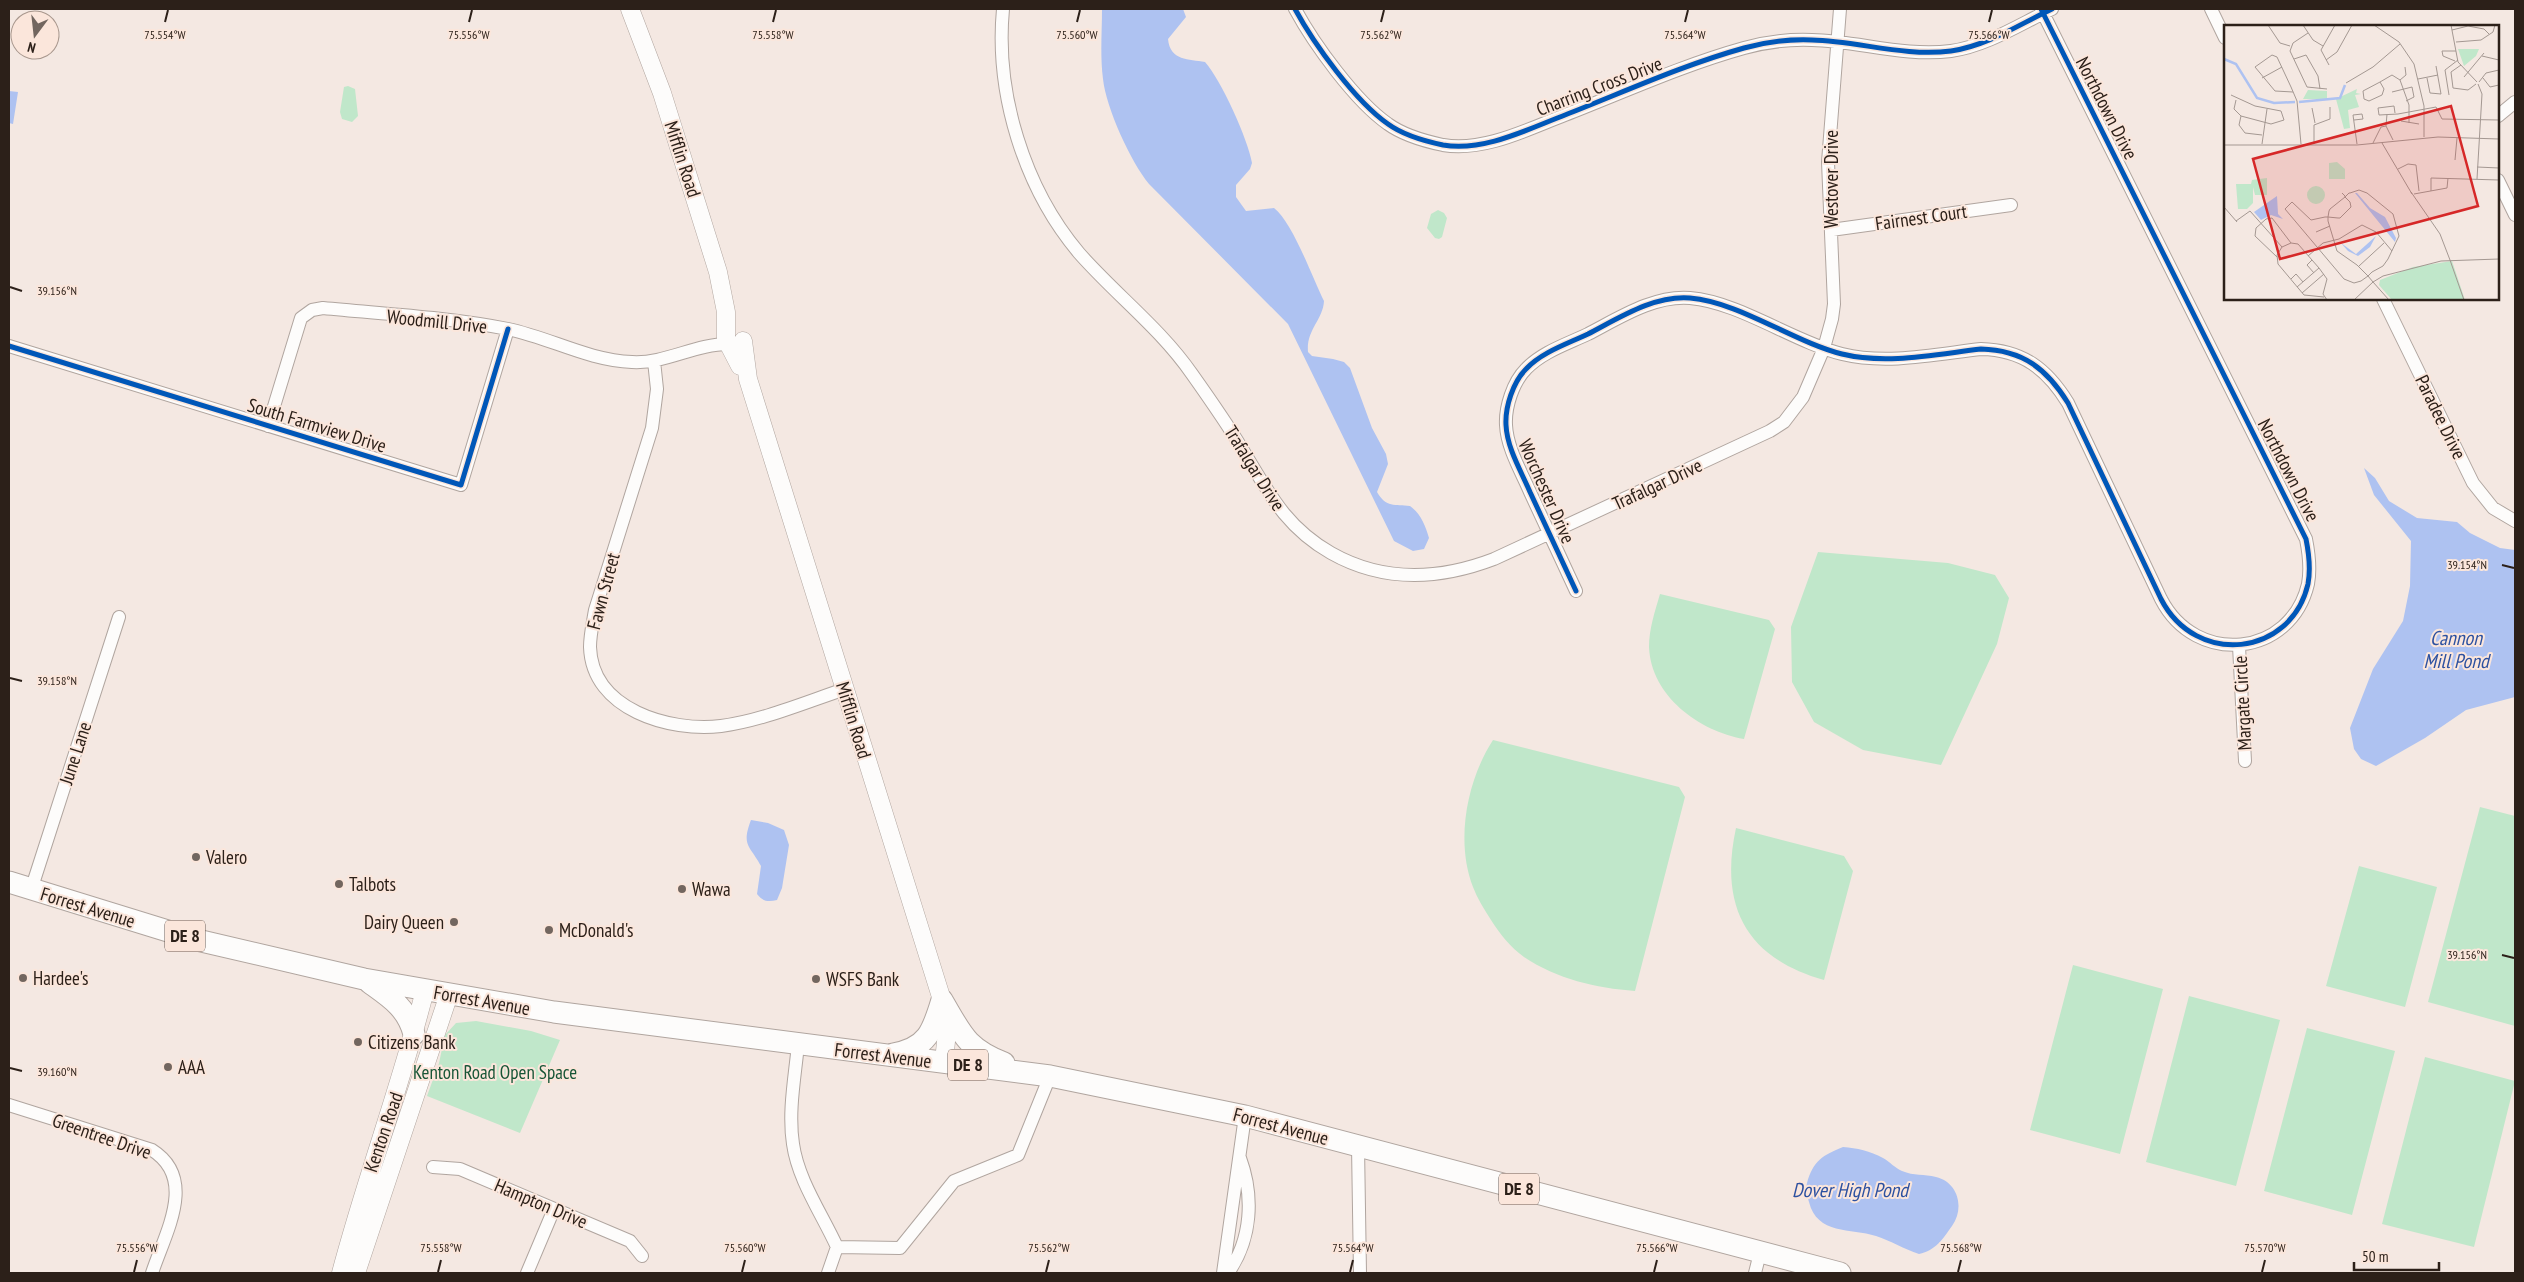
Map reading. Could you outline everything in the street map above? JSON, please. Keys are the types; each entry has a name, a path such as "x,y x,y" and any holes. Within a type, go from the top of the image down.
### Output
{"highway":[{"name":"Forrest Avenue","path":"9,882 197,940 364,979 554,1012 1050,1076 1245,1116 1358,1146 1758,1263 1840,1273"},
{"path":"364,979 394,1000 404,1010 410,1019 414,1034"},
{"path":"887,1055 910,1050 926,1039 936,1022 942,1000"},
{"path":"942,1000 964,1038 972,1047 982,1054 1027,1073"}],"main road":[{"name":"Mifflin Road","path":"630,9 680,150 721,283 729,340 748,379 942,1000 947,1032 944,1062"},
{"name":"Kenton Road","path":"341,1273 367,1180 395,1099 414,1034 424,990"},
{"name":"Kenton Road","path":"356,1273 449,994"}],"street":[{"name":"Trafalgar Drive","path":"1003,9 1004,72 1014,125 1031,173 1052,213 1078,251 1139,312 1178,355 1224,420 1272,500 1295,528 1332,554 1352,563 1390,574 1425,576 1459,572 1549,533 1770,431 1784,422 1795,410 1824,348"},
{"name":"Charring Cross Drive","path":"1295,9 1333,65 1373,111 1388,124 1406,134 1446,145 1467,146 1509,136 1744,48 1786,41 1838,42 1914,52 1950,51 1988,41 2045,10"},
{"name":"Westover Drive","path":"1824,348 1834,304 1828,162 1840,9"},
{"path":"2211,9 2224,36"},
{"name":"Northdown Drive","path":"1824,348 1842,354 1874,359 1996,350 2010,353 2037,366 2049,375 2068,403 2160,599 2173,619 2193,636 2206,642 2239,646 2270,633 2293,615 2308,584 2310,560 2306,539 2045,10"},
{"path":"2499,115 2515,102"},
{"path":"2499,182 2515,215"},
{"name":"Fairnest Court","path":"1831,230 2011,205"},
{"name":"Worchester Drive","path":"1576,591 1511,450 1506,423 1517,380 1537,359 1648,305 1677,298 1706,301 1725,307 1824,348"},
{"name":"Paradee Drive","path":"2383,300 2473,483 2493,508 2515,521"},
{"name":"Woodmill Drive","path":"268,426 299,324 305,314 312,310 323,308 508,329 601,360 635,363 654,361 729,340"},
{"name":"South Farmview Drive","path":"9,346 461,486 508,329"},
{"name":"Fawn Street","path":"654,361 657,389 652,428 595,610 591,630 590,648 592,658 604,685 619,701 635,712 652,720 700,728 744,721 845,689"},
{"name":"June Lane","path":"31,890 119,617"},
{"name":"Margate Circle","path":"2239,646 2246,761"},
{"path":"798,1044 791,1112 793,1145 802,1176 837,1247 828,1273"},
{"path":"837,1247 900,1248 954,1181 1018,1154 1050,1076"},
{"name":"Greentree Drive","path":"9,1105 152,1150 164,1157 171,1168 177,1191 175,1204 152,1273"},
{"path":"1223,1273 1245,1116"},
{"path":"1358,1146 1360,1273"},
{"path":"1228,1273 1246,1235 1250,1205 1246,1174 1239,1156"},
{"name":"Hampton Drive","path":"433,1167 460,1169 630,1241 642,1256"},
{"path":"527,1273 554,1209"}],"green space":[{"path":"348,86 355,89 358,116 352,122 342,119 340,112 344,87"},
{"path":"1438,210 1444,213 1447,218 1442,237 1439,239 1435,238 1427,228 1431,214"},
{"path":"1818,552 1948,563 1995,575 2009,598 1997,644 1941,765 1863,750 1814,722 1792,682 1791,627"},
{"path":"1660,594 1769,620 1775,629 1744,739 1727,735 1695,719 1668,696 1658,681 1652,665 1649,640"},
{"path":"1493,740 1679,787 1685,797 1635,991 1591,985 1563,977 1537,965 1510,945 1481,904 1473,887 1468,869 1465,850 1466,811 1476,773"},
{"path":"2480,807 2515,816 2515,1026 2428,1002"},
{"path":"1736,828 1844,856 1853,871 1824,980 1797,970 1775,958 1757,943 1744,925 1736,905 1732,882 1732,856"},
{"path":"2359,866 2437,887 2405,1007 2326,986"},
{"path":"2073,965 2163,989 2120,1154 2030,1130"},
{"path":"2189,996 2280,1020 2236,1186 2146,1162"},
{"name":"Kenton Road Open Space","path":"476,1021 531,1031 560,1040 520,1133 427,1096 439,1063 445,1035 456,1023"},
{"path":"2307,1028 2395,1051 2352,1215 2264,1191"},
{"path":"2425,1057 2515,1081 2474,1247 2382,1224"}],"water":[{"path":"1102,9 1183,9 1186,17 1168,39 1172,51 1181,58 1205,62 1219,82 1233,110 1252,163 1250,169 1236,185 1236,197 1246,211 1274,208 1288,225 1302,251 1324,301 1321,314 1310,337 1308,352 1312,356 1344,362 1350,368 1372,428 1386,454 1388,464 1377,492 1387,503 1410,506 1420,516 1429,538 1424,549 1413,551 1394,541 1288,324 1149,184 1127,149 1114,119 1105,91 1102,62"},
{"path":"9,91 18,92 13,124 9,123"},
{"name":"Cannon Mill Pond","path":"2364,468 2375,478 2389,501 2417,518 2457,522 2470,533 2500,548 2515,550 2515,697 2466,710 2425,738 2376,766 2361,759 2354,749 2350,728 2373,669 2403,621 2410,586 2411,541 2374,495"},
{"path":"751,820 768,823 784,830 789,845 782,888 777,900 766,901 757,894 761,866 748,845 747,835"},
{"name":"Dover High Pond","path":"1843,1147 1868,1152 1883,1158 1902,1171 1936,1177 1950,1184 1957,1197 1958,1211 1952,1226 1938,1244 1930,1250 1919,1254 1876,1236 1836,1228 1819,1220 1813,1213 1806,1190 1809,1175 1824,1156"}],"cycle path":[{"path":"1295,9 1336,71 1375,114 1394,128 1407,134 1443,145 1458,146 1474,145 1506,138 1676,71 1752,46 1786,41 1812,40 1916,52 1951,51 2003,34 2052,9"},
{"path":"1576,591 1519,468 1509,442 1506,418 1511,395 1521,374 1532,363 1547,353 1637,309 1663,300 1690,298 1728,307 1805,341 1842,354 1877,359 1894,359 1981,349 2009,353 2032,364 2051,380 2068,403 2161,599 2177,621 2196,636 2218,643 2241,644 2263,639 2283,627 2298,608 2308,584 2309,561 2306,539 2041,9"},
{"path":"9,346 461,485 508,329"}],"place":[{"name":"Valero","path":"196,857"},
{"name":"Talbots","path":"339,884"},
{"name":"Wawa","path":"682,889"},
{"name":"Dairy Queen","path":"454,922"},
{"name":"McDonald's","path":"549,930"},
{"name":"Hardee's","path":"23,978"},
{"name":"WSFS Bank","path":"816,979"},
{"name":"Citizens Bank","path":"358,1042"},
{"name":"AAA","path":"168,1067"}]}
